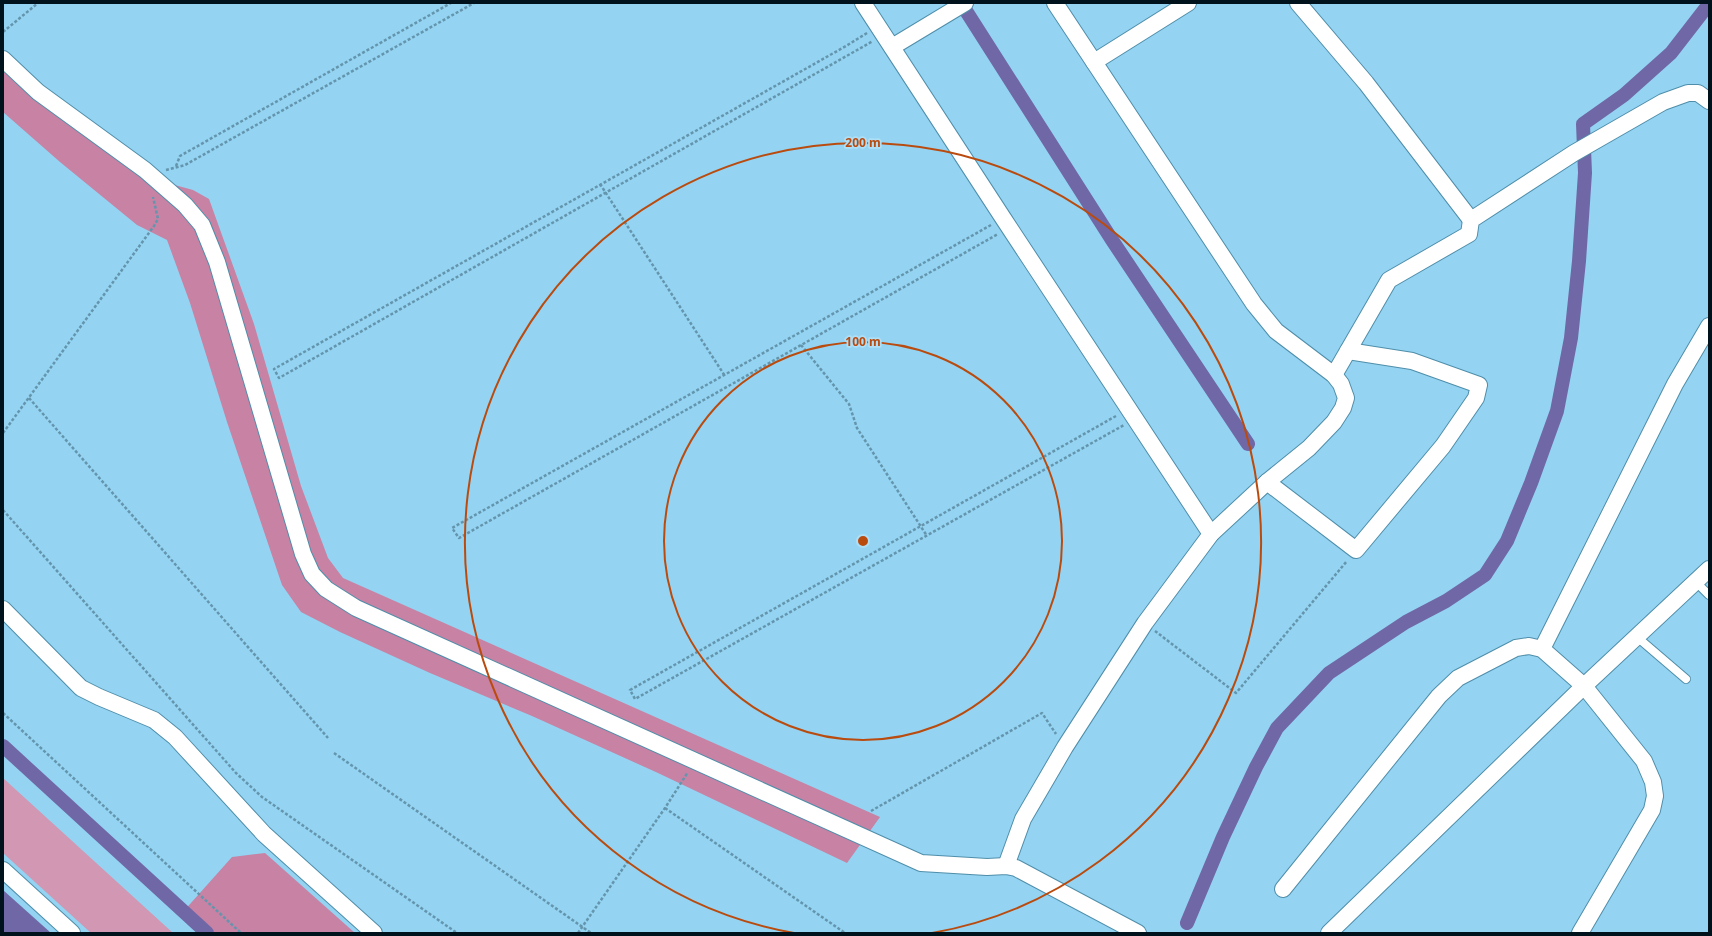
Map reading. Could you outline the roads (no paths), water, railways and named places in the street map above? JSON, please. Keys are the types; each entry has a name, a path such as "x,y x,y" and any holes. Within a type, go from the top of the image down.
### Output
{"street":[{"path":"863,3 1211,534"},
{"path":"885,36 939,19 965,3"},
{"path":"1006,866 1023,819 1065,747 1145,623 1211,534 1267,482 1309,448 1334,422 1340,413 1346,398 1341,384 1334,375 1276,331 1254,304 1055,3"},
{"path":"1094,62 1188,3"},
{"path":"1298,3 1366,83 1471,220 1469,234 1389,280 1334,375"},
{"path":"3,59 38,92 145,170 185,205 202,225 217,262 304,554 312,574 326,589 356,608 921,863 987,867 1006,866 1016,868 1138,933"},
{"path":"1471,220 1574,153 1663,102 1688,93 1698,93 1709,101"},
{"path":"1542,649 1674,384 1709,326"},
{"path":"1267,482 1356,550 1444,446 1476,398 1479,385 1412,361 1348,351"},
{"path":"1329,933 1584,686 1709,569"},
{"path":"3,609 81,688 154,720 175,736 264,834 374,933"},
{"path":"1283,890 1439,696 1458,678 1516,648 1529,646 1542,649 1584,686 1644,761 1654,782 1655,796 1652,810 1580,933"},
{"path":"3,870 72,933"}],"lane":[{"path":"1696,582 1709,595"},
{"path":"1637,637 1686,679"}],"waterway":[{"path":"961,3 1112,240 1248,444"},
{"path":"1187,923 1223,837 1256,767 1277,728 1329,673 1406,622 1446,601 1485,575 1507,541 1531,483 1557,411 1571,338 1579,261 1585,173 1583,124 1624,95 1671,53 1709,4"},
{"path":"3,746 207,933"}]}
